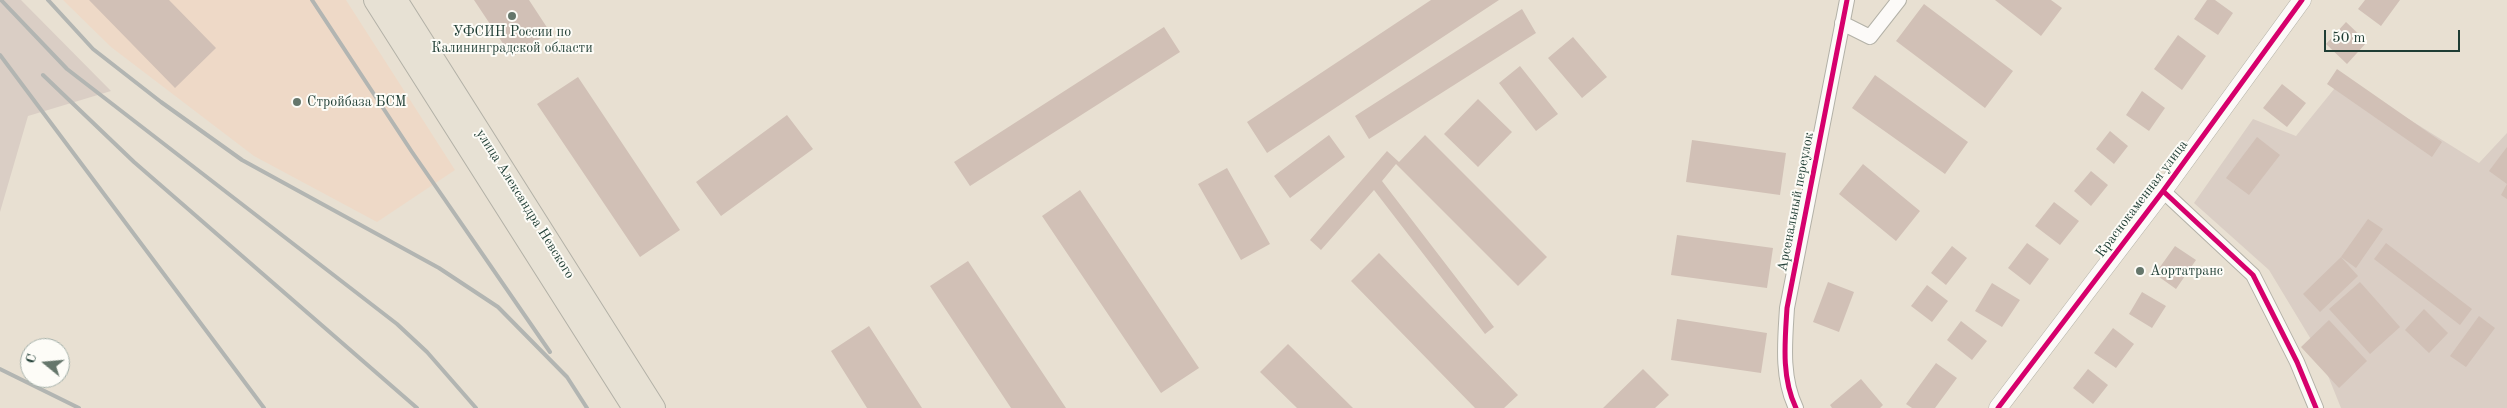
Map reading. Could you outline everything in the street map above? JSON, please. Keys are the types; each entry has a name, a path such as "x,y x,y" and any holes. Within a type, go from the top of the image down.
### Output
{"main road":[{"path":"375,0 634,408"},
{"name":"улица Александра Невского","path":"396,0 654,408"}],"street":[{"name":"Арсенальный переулок","path":"1796,408 1788,385 1784,348 1787,308 1846,0"},
{"path":"1842,23 1870,37 1899,0"},
{"name":"Краснокаменная улица","path":"1998,408 2163,191 2302,0"},
{"path":"2163,191 2253,275 2297,362 2316,408"}],"shaded area":[{"path":"0,0 21,0 111,91 28,116 0,212"},
{"name":"Стройбаза БСМ","path":"63,0 346,0 455,170 377,222 254,156 111,47"},
{"path":"2343,78 2479,163 2507,133 2507,408 2341,408 2318,351 2269,270 2194,203 2253,119 2296,136"}],"building":[{"path":"89,0 169,0 216,48 175,88"},
{"name":"УФСИН России по Калининградской области","path":"474,0 529,0 550,32 512,57"},
{"path":"1431,0 1499,0 1267,153 1247,122"},
{"path":"1995,0 2051,0 2062,8 2041,36"},
{"path":"2207,0 2215,0 2233,13 2218,35 2194,19"},
{"path":"2365,0 2400,0 2381,26 2358,9"},
{"path":"1924,4 2013,71 1985,108 1896,41"},
{"path":"1522,9 1536,33 1369,139 1355,116"},
{"path":"2346,22 2367,42 2347,64 2326,44"},
{"path":"1164,27 1180,52 970,186 954,162"},
{"path":"2178,35 2206,56 2182,90 2154,69"},
{"path":"1573,37 1607,77 1582,98 1548,58"},
{"path":"1520,66 1558,114 1536,131 1499,83"},
{"path":"2337,69 2442,142 2432,157 2327,84"},
{"path":"1875,75 1968,142 1945,174 1852,108"},
{"path":"578,77 680,230 640,257 537,104"},
{"path":"2282,84 2306,103 2287,127 2263,108"},
{"path":"2142,91 2165,108 2149,131 2126,115"},
{"path":"1478,99 1512,132 1478,167 1444,134"},
{"path":"787,115 813,149 721,216 696,182"},
{"path":"2110,131 2128,146 2114,164 2096,149"},
{"path":"1329,135 1345,157 1290,198 1274,176"},
{"path":"1425,135 1547,257 1518,286 1396,164 1382,181 1494,327 1485,334 1374,190 1321,250 1310,240 1387,151 1399,162"},
{"path":"2257,137 2280,155 2249,195 2226,178"},
{"path":"1692,140 1786,153 1780,195 1686,182"},
{"path":"2507,147 2507,184 2489,171"},
{"path":"1863,164 1920,211 1896,241 1839,194"},
{"path":"1227,168 1270,244 1241,260 1198,184"},
{"path":"2091,171 2108,185 2091,206 2074,191"},
{"path":"2507,184 2507,199 2501,195"},
{"path":"1080,190 1199,368 1161,393 1042,216"},
{"path":"2054,202 2079,221 2060,245 2035,226"},
{"path":"2368,219 2383,229 2356,268 2341,257"},
{"path":"1677,235 1773,248 1767,288 1671,275"},
{"path":"2027,243 2049,259 2030,285 2008,268"},
{"path":"2386,243 2472,309 2460,325 2374,259"},
{"path":"1952,246 1967,258 1946,285 1931,273"},
{"path":"2175,246 2196,260 2176,289 2155,274"},
{"path":"1379,253 1518,395 1504,408 1475,408 1351,281"},
{"path":"2341,257 2358,276 2320,312 2303,294"},
{"path":"968,261 1066,408 1011,408 930,286"},
{"path":"1828,282 1854,292 1839,332 1813,322"},
{"path":"2360,282 2400,327 2370,354 2329,309"},
{"path":"1992,283 2020,300 2002,327 1975,311"},
{"path":"1927,285 1948,301 1932,322 1911,306"},
{"path":"2142,292 2166,306 2152,328 2129,314"},
{"path":"2424,309 2448,333 2429,353 2405,330"},
{"path":"2479,316 2495,328 2466,367 2450,356"},
{"path":"1677,319 1767,333 1761,373 1671,360"},
{"path":"2329,320 2367,361 2339,388 2301,347"},
{"path":"1961,321 1987,341 1972,360 1947,340"},
{"path":"869,326 922,408 867,408 831,351"},
{"path":"2113,328 2134,344 2116,368 2094,353"},
{"path":"1288,344 1353,408 1297,408 1260,372"},
{"path":"1936,363 1957,378 1935,408 1912,408 1906,404"},
{"path":"1643,369 1669,395 1655,408 1603,408"},
{"path":"2088,369 2108,385 2093,404 2073,388"},
{"path":"1861,379 1883,405 1880,408 1832,408 1830,405"}],"railway":[{"path":"1,0 67,69 397,324 427,352 476,408"},
{"path":"48,0 93,49 161,102 242,160 439,268 498,307 567,377 587,408"},
{"path":"312,0 412,152 550,352"},
{"path":"0,55 264,408"},
{"path":"43,75 134,162 417,408"},
{"path":"0,369 79,408"}],"cycle path":[{"path":"1796,408 1791,396 1786,371 1787,308 1847,0"},
{"path":"1998,408 2163,191 2302,0"},
{"path":"2163,191 2253,275 2297,362 2316,408"}],"place":[{"name":"УФСИН России по Калининградской области","path":"512,16"},
{"name":"Стройбаза БСМ","path":"297,102"},
{"name":"Аортатранс","path":"2140,271"}]}
